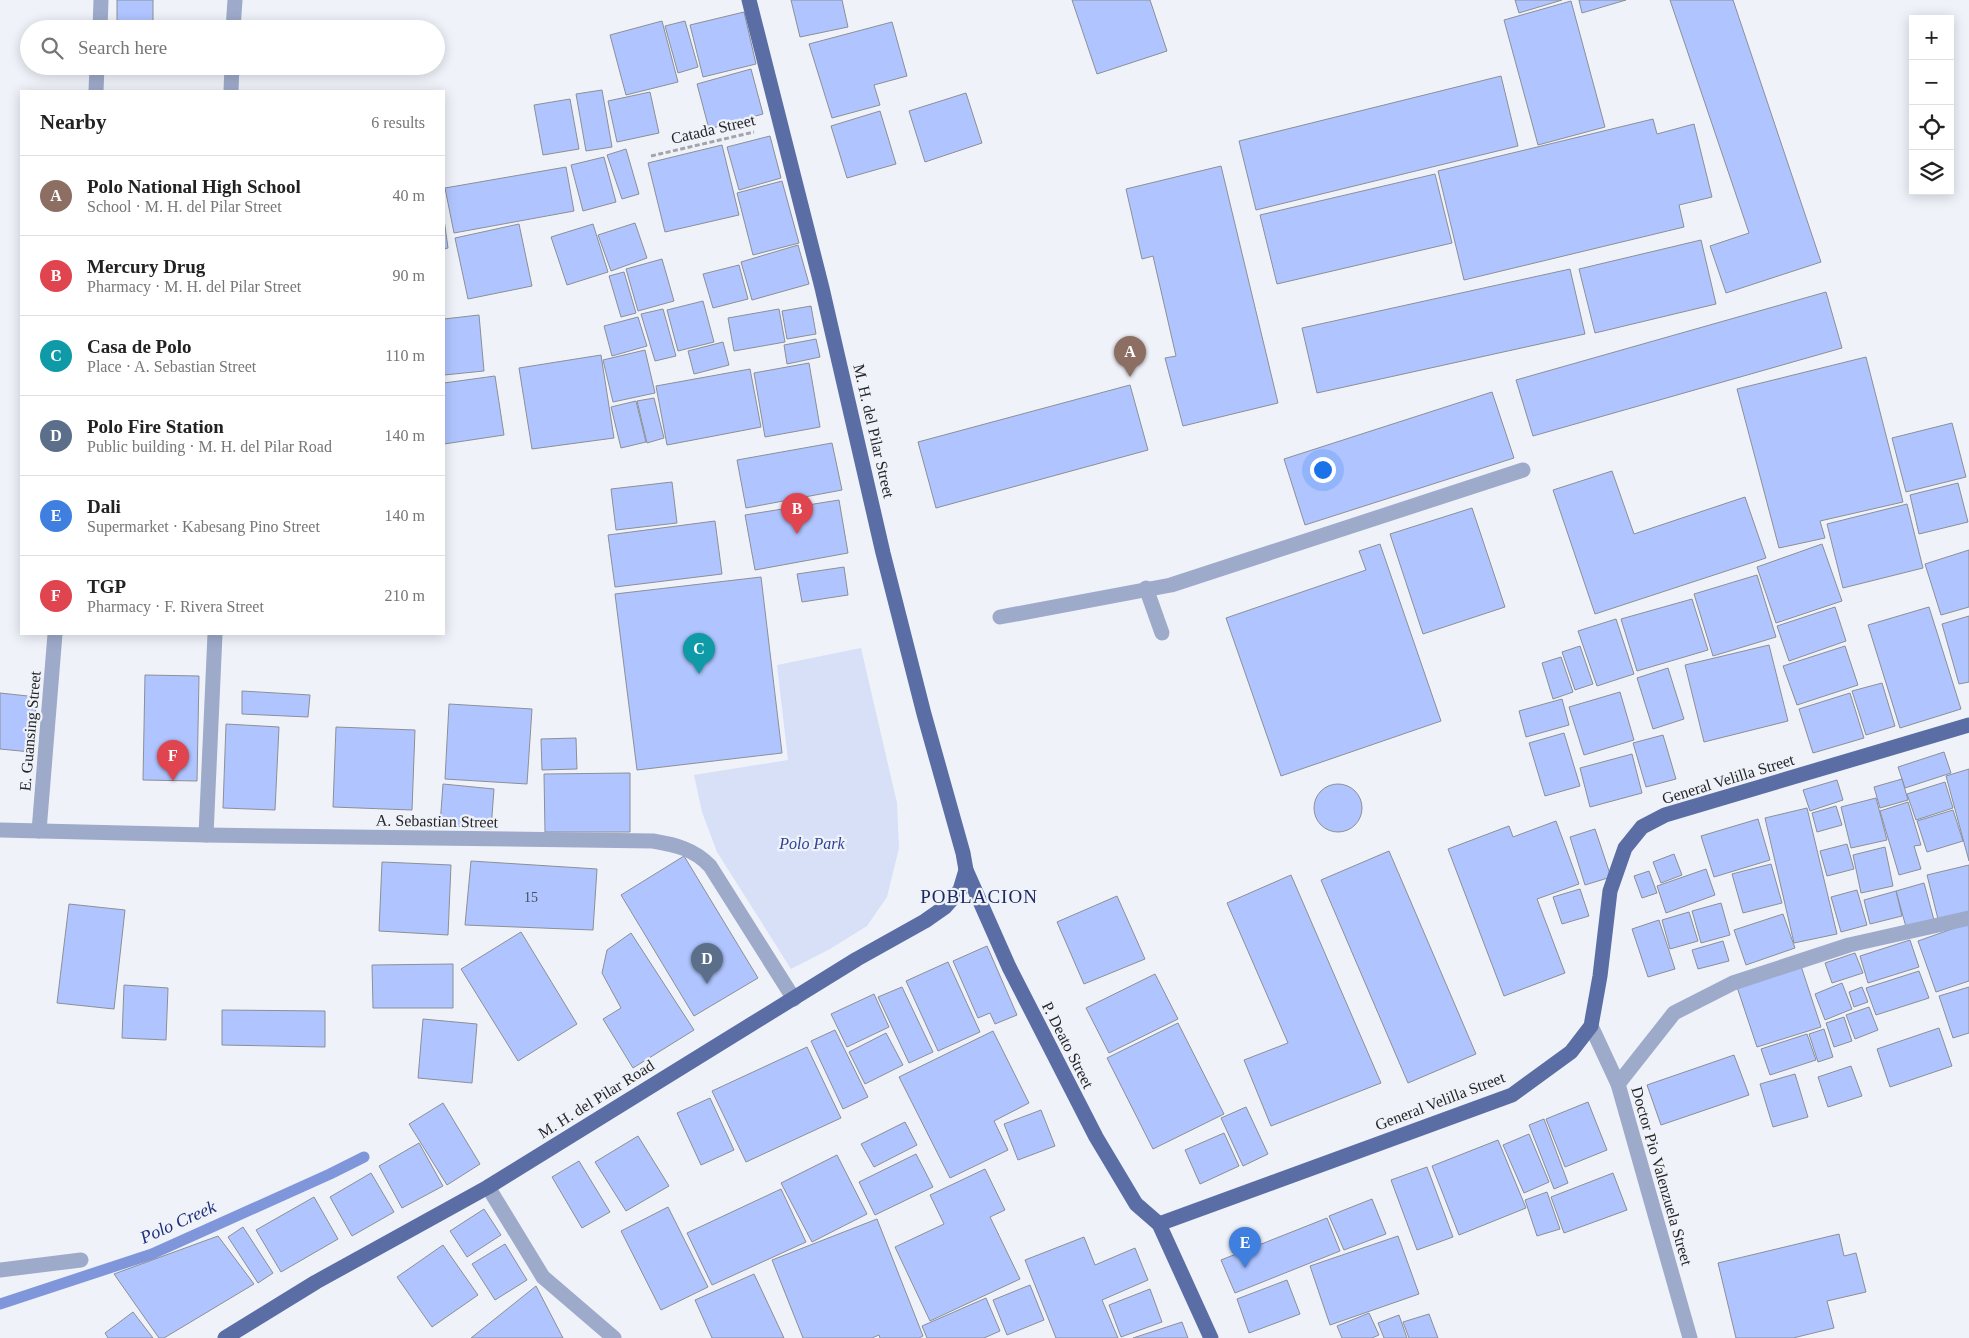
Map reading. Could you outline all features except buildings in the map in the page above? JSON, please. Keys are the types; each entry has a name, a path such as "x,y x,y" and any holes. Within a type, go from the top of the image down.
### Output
{"main road":[{"name":"M. H. del Pilar Street","path":"750,0 822,288 883,553 966,870"},
{"name":"General Velilla Street","path":"1159,1224 1512,1095 1571,1052 1591,1026 1600,976 1610,891 1626,848 1642,827 1665,815 1969,725"},
{"name":"M. H. del Pilar Road","path":"225,1338 316,1282 488,1187 857,960 925,921 945,907 960,890 966,870"},
{"name":"P. Deato Street","path":"966,870 1009,967 1096,1137 1136,1204 1159,1224"},
{"path":"1159,1224 1211,1338"}],"street":[{"path":"100,20 101,0"},
{"path":"234,0 234,20"},
{"path":"96,90 97,75"},
{"path":"231,90 232,75"},
{"path":"1000,617 1170,585 1523,470"},
{"path":"1146,588 1162,633"},
{"name":"E. Guansing Street","path":"39,830 55,635"},
{"path":"206,835 215,635"},
{"name":"A. Sebastian Street","path":"0,830 206,835 653,841 670,844 688,849 702,857 710,866 794,999"},
{"path":"1618,1084 1674,1013 1733,983 1849,944 1969,918"},
{"name":"Doctor Pio Valenzuela Street","path":"1591,1026 1618,1084 1690,1338"},
{"path":"488,1187 543,1277 614,1338"},
{"path":"0,1270 81,1260"}],"path":[{"name":"Catada Street","path":"651,156 781,126"}],"green space":[{"name":"Polo Park","path":"861,648 897,803 899,848 887,897 867,926 830,949 791,969 717,852 702,812 694,775 788,760 777,665"}],"waterway":[{"name":"Polo Creek","path":"0,1304 152,1254 364,1157"}],"place":[{"name":"Polo National High School","path":"1130,377"},
{"name":"Mercury Drug","path":"797,534"},
{"name":"Casa de Polo","path":"699,674"},
{"name":"TGP","path":"173,781"},
{"name":"Polo Fire Station","path":"707,984"},
{"name":"Dali","path":"1245,1268"}],"district":[{"name":"POBLACION","path":"979,896"}]}
